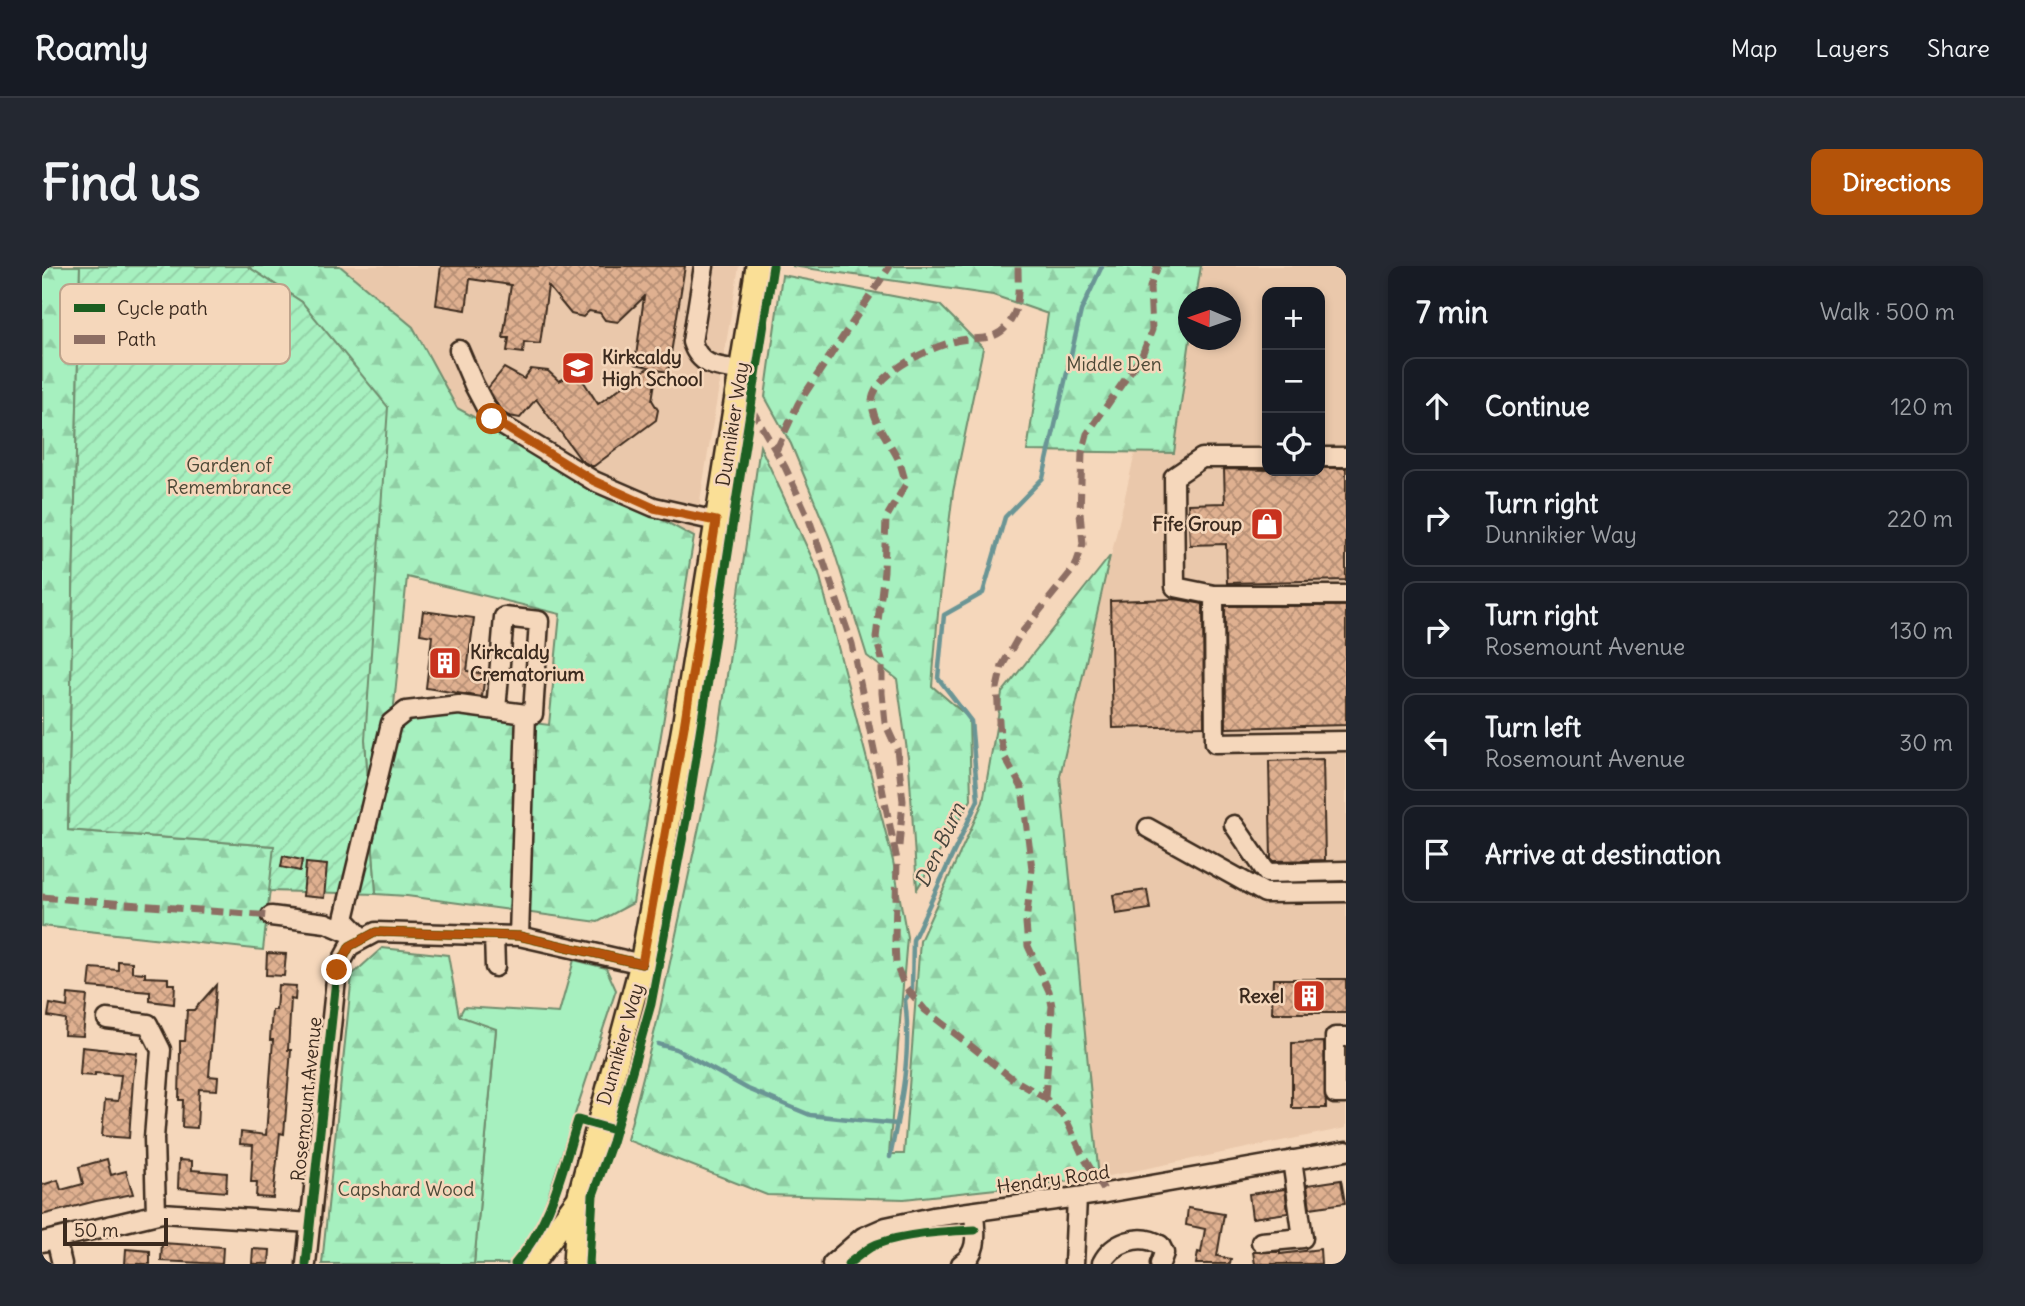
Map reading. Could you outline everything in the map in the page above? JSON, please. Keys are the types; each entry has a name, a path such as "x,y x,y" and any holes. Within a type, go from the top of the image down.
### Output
{"main road":[{"name":"Dunnikier Way","path":"576,1264 579,1199 642,964 686,713 758,266"},
{"name":"Dunnikier Way","path":"531,1264 579,1199"}],"street":[{"path":"704,266 692,342 695,352 712,366 741,370"},
{"path":"459,350 492,419 604,485 654,508 716,521"},
{"path":"1325,457 1346,457"},
{"path":"1262,458 1202,458 1174,477 1175,587 1214,595 1346,595"},
{"path":"1214,595 1214,743 1346,741"},
{"path":"363,939 344,919 391,723 406,711 458,705 496,710 527,714 533,714 539,621 504,617 496,710"},
{"path":"519,936 527,714"},
{"path":"1234,825 1267,873 1346,871"},
{"path":"1148,828 1265,893 1346,892"},
{"path":"271,916 326,923 363,939"},
{"path":"363,939 376,932 519,936 642,964"},
{"path":"494,935 495,968"},
{"name":"Rosemount Avenue","path":"306,1264 337,970 350,946 363,939"},
{"path":"107,1018 148,1024 161,1050 154,1139 156,1214"},
{"path":"1341,1037 1335,1094 1346,1094"},
{"name":"Hendry Road","path":"832,1264 863,1237 886,1227 1346,1151"},
{"path":"1261,1242 1303,1238 1292,1160"},
{"path":"1077,1197 1074,1263 1103,1264 1107,1254 1115,1246 1145,1239 1160,1245 1164,1253 1160,1264"},
{"path":"961,1264 975,1249 974,1212"},
{"path":"62,1264 49,1240 156,1214 311,1223"}],"shaded area":[{"name":"Kirkcaldy High School","path":"340,266 739,266 694,537 457,408 413,327"},
{"path":"1201,266 1346,266 1346,1128 1099,1178 1060,776 1135,453 1174,453 1189,350 1241,350 1241,287 1198,287"}],"green space":[{"path":"42,266 80,266 80,284 60,284 60,364 78,364 68,830 275,846 263,950 42,926"},
{"name":"Garden of Remembrance","path":"80,266 247,266 274,284 80,284"},
{"path":"247,266 340,266 413,327 457,408 694,537 633,903 598,922 376,894 365,741 302,302 290,294 290,284 274,284","holes":["407,577 560,614 549,725 394,705"]},
{"name":"Middle Den","path":"792,266 1201,266 1198,287 1178,287 1178,350 1189,350 1174,453 1027,451 1048,314 993,295"},
{"path":"782,275 940,305 983,348 953,492 932,686 969,718 971,800 917,889 909,765 897,679 867,656 831,541 791,444 765,397"},
{"name":"Garden of Remembrance","path":"290,294 302,302 388,407 365,740 376,894 269,891 274,846 68,830 78,364 290,364"},
{"path":"760,446 819,573 893,861 907,937 889,1154 904,1154 920,941 983,802 1002,693 1110,556 1060,776 1099,1178 904,1199 767,1195 627,1140 659,1014 718,738"},
{"name":"Capshard Wood","path":"382,948 448,955 459,1016 496,1029 474,1264 322,1264 352,975"},
{"path":"574,960 606,968 616,990 539,1223 529,1242 509,1264 474,1264 496,1030 459,1016 464,1007 559,1013"}],"building":[{"path":"441,266 685,266 668,372 657,370 652,400 658,410 656,420 591,466 581,460 536,399 520,418 509,416 501,411 488,388 504,368 524,379 531,369 548,371 559,381 572,375 580,376 598,404 649,367 635,364 644,297 618,322 605,320 600,313 589,311 583,317 571,314 548,286 540,344 524,342 523,353 507,351 509,338 503,338 511,285 470,279 466,310 436,305"},
{"name":"Fife Group","path":"1325,468 1346,468 1346,580 1227,583 1226,544 1190,545 1188,504 1225,503 1224,469 1262,470 1262,476 1325,476"},
{"path":"1176,599 1203,604 1204,726 1113,728 1110,601"},
{"path":"1225,606 1346,606 1346,725 1226,728"},
{"name":"Kirkcaldy Crematorium","path":"423,611 474,618 467,671 485,674 482,697 426,688 432,636 420,634"},
{"path":"1323,759 1325,860 1273,861 1269,761"},
{"path":"283,856 302,860 300,871 281,867"},
{"path":"306,863 327,865 324,898 303,896"},
{"path":"1147,890 1150,909 1116,914 1113,895"},
{"path":"267,953 286,954 284,976 266,975"},
{"path":"118,961 132,962 132,972 145,973 145,977 168,978 168,984 175,984 174,1004 150,1001 150,992 89,987 91,968 118,970"},
{"name":"Rexel","path":"1273,979 1346,979 1346,1013 1272,1013"},
{"path":"216,985 209,1076 218,1077 217,1090 199,1089 197,1128 182,1127 183,1100 179,1100 180,1041 185,1041 187,1010 194,1010"},
{"path":"278,985 296,986 295,1000 291,999 288,1050 291,1050 284,1134 280,1133 273,1198 256,1197 257,1182 251,1182 253,1145 240,1144 241,1132 266,1135 273,1040 270,1040 272,1010 276,1010"},
{"path":"68,994 87,996 83,1036 64,1035 65,1019 48,1016 50,1004 67,1007"},
{"path":"1324,1042 1326,1108 1292,1108 1292,1043"},
{"path":"82,1047 137,1053 129,1138 102,1136 105,1100 118,1101 121,1075 80,1075"},
{"path":"107,1159 111,1175 126,1171 133,1194 42,1215 42,1185 58,1180 61,1190 83,1184 79,1167"},
{"path":"179,1160 192,1161 192,1170 227,1173 226,1192 178,1188"},
{"path":"1341,1180 1345,1203 1310,1208 1307,1185"},
{"path":"1285,1189 1288,1213 1252,1218 1249,1194"},
{"path":"1188,1208 1224,1214 1217,1256 1231,1259 1230,1264 1196,1264 1198,1252 1201,1253 1205,1229 1186,1225"},
{"path":"162,1243 223,1247 222,1264 161,1261"},
{"path":"126,1249 150,1251 150,1264 125,1264"},
{"path":"253,1249 270,1250 269,1264 252,1264"},
{"path":"1320,1249 1321,1264 1255,1264 1253,1252 1280,1254"}],"waterway":[{"name":"Den Burn","path":"890,1157 904,1079 907,1040 905,1000 912,990 913,940 978,800 971,721 938,678 944,615 983,593 1005,517 1043,478 1081,311 1102,266"},
{"path":"658,1044 676,1049 748,1089 810,1115 897,1124"}],"marked path":[{"path":"776,451 798,404 890,266"},
{"path":"899,846 903,801 897,749 885,723 882,659 876,638 884,571 886,518 906,484 900,463 874,413 874,394 880,383 891,373 932,349 1001,332 1014,314 1018,266"},
{"path":"1045,1098 1052,1006 1049,991 1028,946 1026,923 1032,869 1022,788 1004,756 1000,737 997,688 1002,666 1019,636 1075,567 1083,544 1080,513 1082,453 1087,434 1142,355 1152,330 1150,287 1158,266"},
{"path":"751,408 785,467 809,519 852,644 897,860 896,964 904,985 925,1010 1013,1079 1045,1098 1066,1119 1084,1158 1106,1193"},
{"path":"42,897 271,916"}],"cycle path":[{"path":"589,1264 593,1195 612,1142 651,1004 687,815 773,266"},
{"path":"306,1264 337,970 350,946 376,932 519,936 642,964"},
{"path":"515,1264 528,1248 547,1214 578,1120 614,1130"},
{"path":"848,1264 871,1247 893,1239 975,1230"}],"place":[{"name":"Kirkcaldy High School","path":"578,368"},
{"name":"Fife Group","path":"1267,524"},
{"name":"Kirkcaldy Crematorium","path":"445,663"},
{"name":"Rexel","path":"1309,996"}],"route":[{"path":"337,970 350,946 376,932 519,936 642,964 684,727 716,521 654,508 594,481 492,419"}]}
